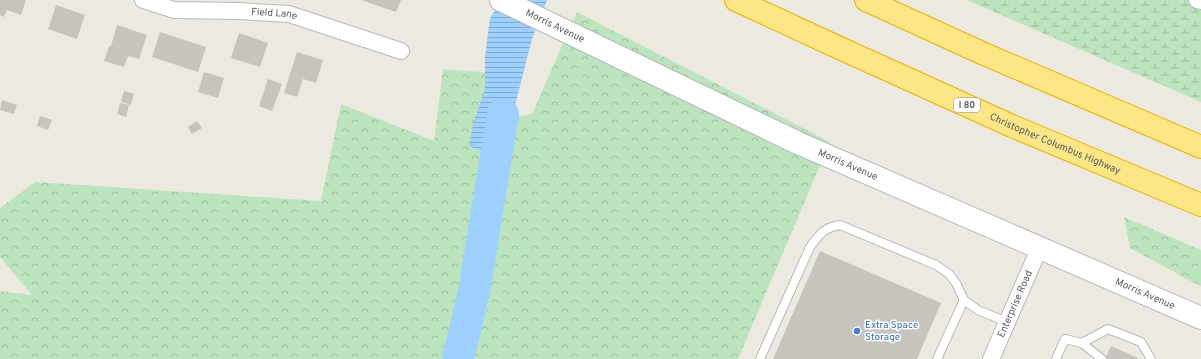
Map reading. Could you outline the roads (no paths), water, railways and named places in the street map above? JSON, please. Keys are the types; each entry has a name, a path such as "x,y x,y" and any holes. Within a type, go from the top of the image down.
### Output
{"highway":[{"name":"Christopher Columbus Highway","path":"736,0 833,46 1012,126 1201,206"},
{"path":"866,0 982,53 1201,147"},
{"path":"982,53 1201,131"}],"street":[{"name":"Field Lane","path":"143,0 174,10 239,11 289,14 401,52"},
{"name":"Morris Avenue","path":"501,0 798,143 1039,249 1201,318"},
{"path":"1197,0 1201,1"},
{"name":"Enterprise Road","path":"991,359 1039,249"}],"lane":[{"path":"760,359 810,247 819,234 828,227 840,225 936,266 949,274 956,283 964,300 978,310 1006,322"},
{"path":"937,359 964,300"},
{"path":"1082,343 1108,329 1141,342 1151,359"},
{"path":"1056,359 1065,339 1082,343 1102,359"}],"water":[{"path":"502,0 547,0 532,39 501,160 469,146 473,124 485,89 485,57 490,18"}],"waterway":[{"path":"458,359 474,292 503,114"}],"place":[{"name":"Extra Space Storage","path":"857,331"}]}
